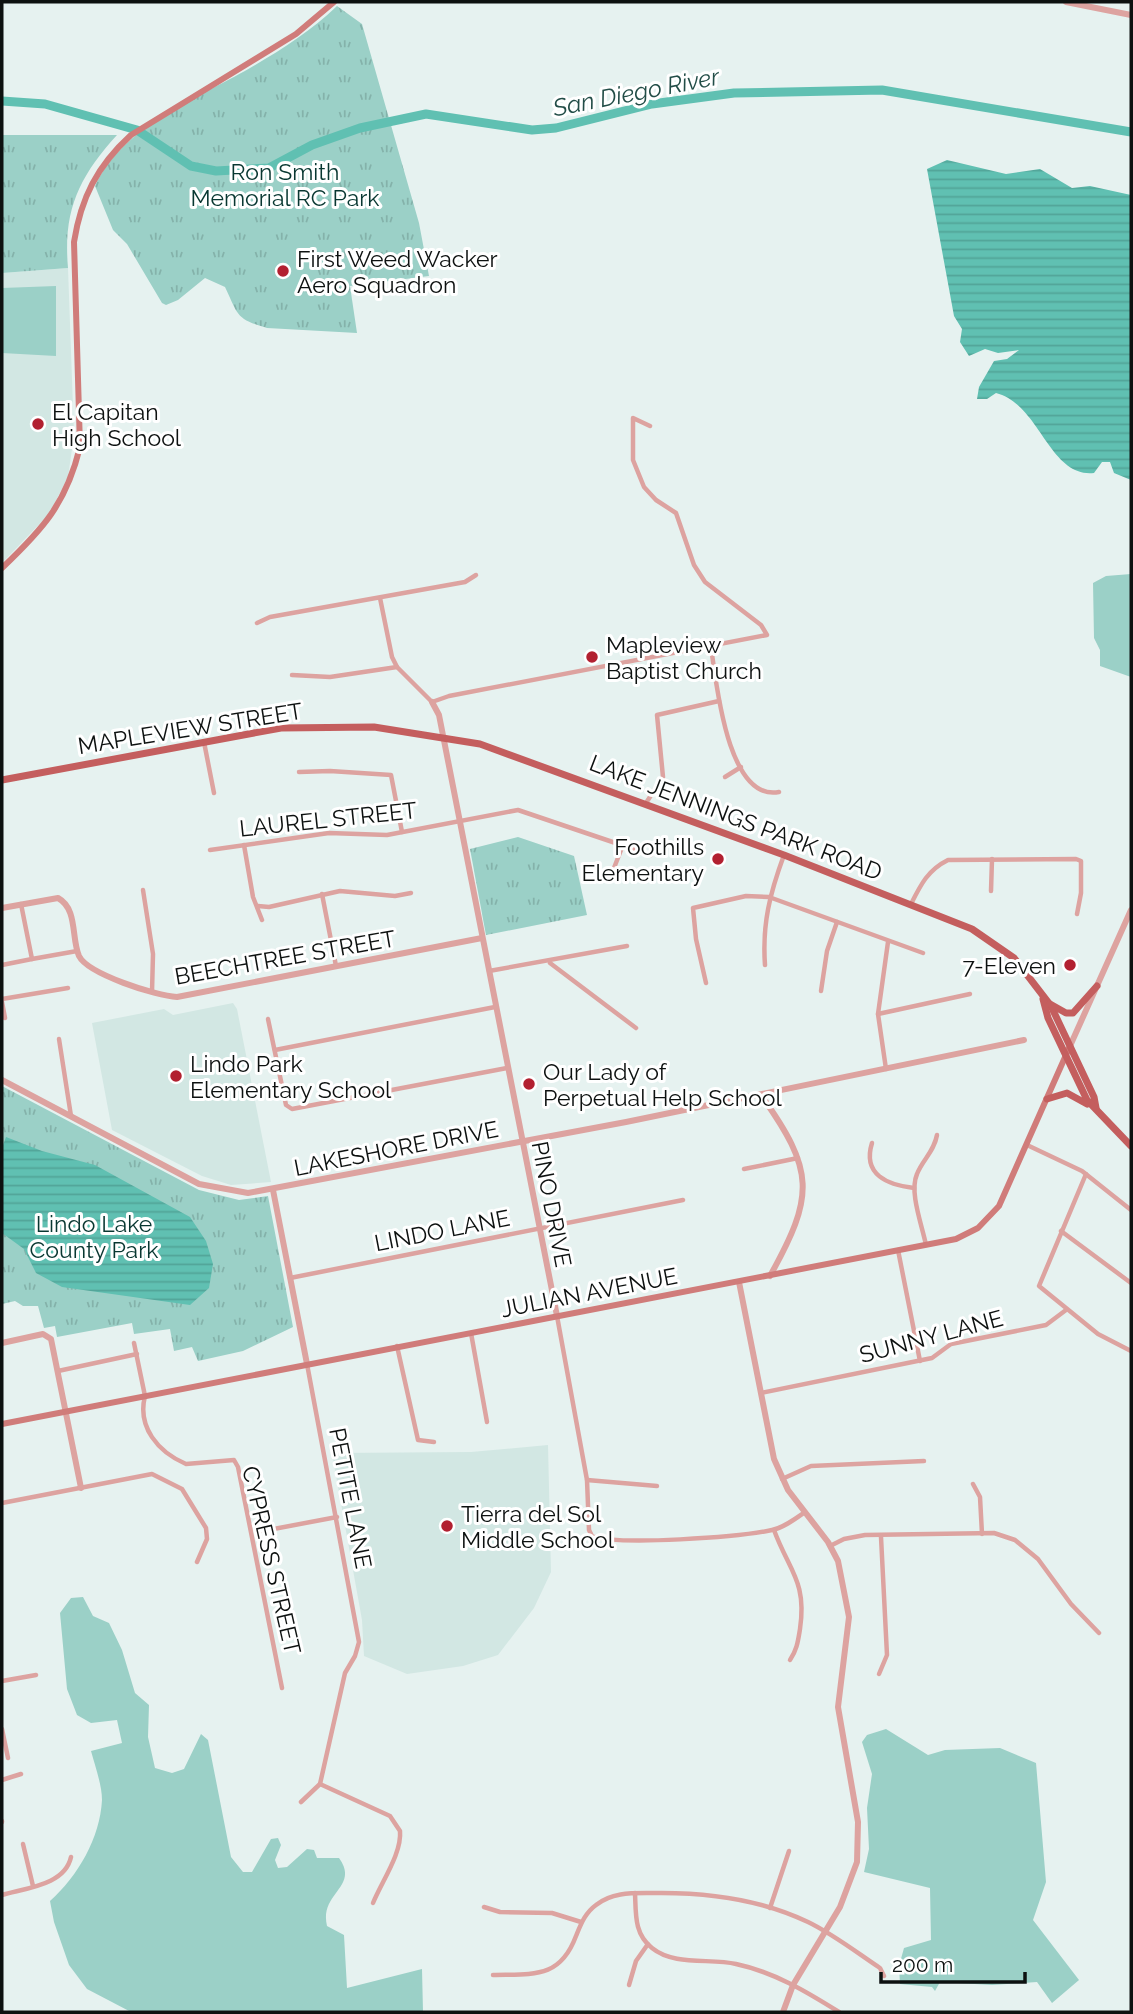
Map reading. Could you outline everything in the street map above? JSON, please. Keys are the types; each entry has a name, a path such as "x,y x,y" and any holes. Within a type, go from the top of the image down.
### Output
{"main road":[{"path":"2,568 54,513 76,460 81,429 74,242 79,213 91,183 113,152 131,135 296,34 334,2"},
{"name":"MAPLEVIEW STREET","path":"2,780 281,728 386,728"},
{"name":"LAKE JENNINGS PARK ROAD","path":"386,728 443,736 536,762 962,924 1010,954 1051,1006 1094,1097 1096,1108"},
{"path":"1043,999 1062,1012 1073,1013 1097,986"},
{"name":"LAKE JENNINGS PARK ROAD","path":"1043,999 1065,1057 1087,1100 1131,1146"},
{"name":"JULIAN AVENUE","path":"2,1424 770,1276 966,1235 986,1221 1004,1198 1070,1046"},
{"path":"1046,1099 1067,1093 1096,1108"}],"street":[{"path":"1066,2 1131,15"},
{"path":"432,702 488,688 767,635 752,618 705,582 694,565 676,513 656,500 644,487 633,460 632,418 650,426"},
{"path":"257,623 270,617 465,582 476,575"},
{"name":"PINO DRIVE","path":"380,598 391,657 397,667 432,702 443,736 587,1480 589,1530 596,1538 682,1539 774,1530 806,1511"},
{"path":"711,647 727,740 741,767 762,789 779,792"},
{"path":"292,675 330,677 397,667"},
{"path":"646,803 663,777 657,715 719,701"},
{"path":"204,741 214,793"},
{"path":"724,777 741,767"},
{"path":"299,772 391,775 402,831"},
{"path":"507,811 508,802"},
{"name":"LAUREL STREET","path":"210,850 329,833 387,835 507,811 531,813 651,855"},
{"path":"244,845 253,897 261,920"},
{"path":"612,873 623,845"},
{"path":"765,965 763,927 769,897 784,855"},
{"path":"991,891 992,859"},
{"path":"911,904 923,880 935,866 948,860 1081,861 1081,893 1077,914"},
{"path":"143,890 153,954 152,992"},
{"path":"258,906 269,907 322,894 353,891 395,896 411,893"},
{"path":"322,894 337,967"},
{"path":"706,983 696,939 693,908 746,896 769,897 923,953"},
{"path":"2,908 51,897 63,900 69,907 77,951 2,965"},
{"path":"21,903 32,959"},
{"path":"1070,1046 1131,910"},
{"path":"821,991 827,951 837,922"},
{"name":"BEECHTREE STREET","path":"77,951 87,968 170,997 192,996 482,939"},
{"path":"886,1070 878,1014 888,942"},
{"path":"488,971 626,946"},
{"path":"549,962 636,1028"},
{"path":"5,1018 2,1001 68,988"},
{"path":"878,1014 970,994"},
{"path":"275,1050 495,1007"},
{"path":"268,1019 289,1107 303,1108 507,1068"},
{"path":"59,1038 71,1116"},
{"name":"LAKESHORE DRIVE","path":"2,1080 199,1184 237,1192 273,1190 522,1142 1024,1040"},
{"path":"761,1095 788,1131 798,1158 802,1188 794,1230 770,1276"},
{"path":"926,1245 914,1188 916,1175 935,1147 937,1135"},
{"path":"872,1143 869,1153 876,1172 892,1186 914,1188"},
{"path":"1027,1145 1086,1174 1131,1210"},
{"path":"744,1169 798,1158"},
{"path":"1086,1174 1039,1286 1098,1334 1131,1352"},
{"name":"PETITE LANE","path":"273,1190 359,1642 355,1656 345,1672 320,1784"},
{"name":"LINDO LANE","path":"290,1278 684,1200"},
{"path":"1061,1231 1131,1283"},
{"path":"898,1250 920,1362"},
{"path":"739,1282 771,1449 782,1479 838,1560 847,1603 848,1639 838,1718 859,1822 857,1862 850,1885 793,1985 783,2012"},
{"name":"SUNNY LANE","path":"760,1393 920,1362 936,1357 951,1344 1046,1325 1066,1310"},
{"path":"471,1332 487,1422"},
{"path":"2,1343 47,1335 58,1371 81,1488"},
{"name":"CYPRESS STREET","path":"134,1343 145,1395 143,1403 148,1433 152,1441 176,1460 186,1464 224,1458 236,1462 282,1688"},
{"path":"397,1346 418,1440 433,1442"},
{"path":"58,1371 137,1354"},
{"path":"782,1479 811,1466 924,1461"},
{"path":"2,1503 152,1474 169,1481 189,1497 206,1528 207,1539 197,1562"},
{"path":"587,1480 657,1486"},
{"path":"974,1484 980,1497 982,1534"},
{"path":"263,1531 337,1517"},
{"path":"774,1530 799,1582 803,1605 797,1651 790,1660"},
{"path":"830,1546 854,1536 1003,1535 1028,1548 1071,1604 1099,1633"},
{"path":"880,1674 887,1655 881,1537"},
{"path":"2,1681 36,1675"},
{"path":"2,1729 8,1758"},
{"path":"2,1780 21,1774"},
{"path":"301,1802 320,1784 390,1816 400,1831 397,1853 380,1883 373,1903"},
{"path":"23,1844 33,1886"},
{"path":"770,1908 789,1850"},
{"path":"2,1895 64,1874 71,1857"},
{"path":"493,1975 541,1973 555,1968 570,1951 581,1922 592,1908 607,1898 635,1893 709,1895 770,1908 826,1931 880,1968 884,1976"},
{"path":"635,1893 636,1924 648,1944 667,1956 736,1964 761,1970 839,2012"},
{"path":"484,1907 500,1912 552,1913 581,1922"},
{"path":"629,1985 636,1961 648,1944"}],"shaded area":[{"path":"947,160 1006,174 1040,169 1072,188 1090,186 1131,195 1131,480 1114,473 1110,462 1102,462 1094,473 1079,471 1066,464 1055,453 1024,411 1011,400 996,393 987,399 977,399 979,387 994,361 1007,359 1019,350 998,353 985,349 969,356 960,342 962,329 954,316 927,169"},
{"name":"El Capitan High School","path":"68,268 74,435 68,477 49,514 2,563 2,273"},
{"name":"Lindo Park Elementary School","path":"233,1003 237,1009 271,1182 231,1185 202,1176 112,1130 92,1023 164,1009 173,1015"},
{"path":"6,1137 42,1151 95,1165 190,1217 206,1241 213,1264 209,1288 190,1305 62,1287 36,1273 24,1249 2,1233 2,1148"},
{"name":"Tierra del Sol Middle School","path":"548,1445 551,1572 534,1608 498,1655 463,1666 407,1674 364,1656 362,1620 332,1453 471,1452"}],"green space":[{"name":"Ron Smith Memorial RC Park","path":"337,6 362,24 419,223 429,276 350,286 357,333 267,328 257,325 239,314 225,287 205,278 178,300 166,305 162,303 127,244 113,230 95,186 107,165 142,130 284,47"},
{"path":"2,135 117,135 93,165 76,196 68,229 68,268 2,273"},
{"path":"56,286 56,356 2,353 2,288"},
{"path":"1131,574 1131,677 1100,666 1100,650 1094,638 1093,583 1106,576"},
{"path":"518,837 574,856 587,915 486,935 470,849"},
{"name":"Lindo Lake County Park","path":"2,1086 199,1190 239,1200 268,1196 293,1327 243,1351 198,1361 192,1347 174,1351 170,1329 134,1334 132,1323 57,1337 55,1326 44,1328 38,1306 23,1306 15,1301 2,1304"},
{"path":"83,1597 93,1616 109,1623 122,1650 135,1693 149,1705 148,1737 155,1768 172,1773 184,1769 201,1734 208,1740 231,1857 243,1872 252,1872 271,1839 278,1838 281,1845 275,1860 278,1868 287,1867 307,1849 314,1850 317,1858 339,1858 345,1876 328,1906 326,1915 327,1926 344,1935 347,1988 422,1969 423,2012 131,2012 87,1989 69,1965 54,1922 50,1901 78,1868 97,1828 102,1794 91,1751 122,1743 117,1720 91,1723 77,1715 67,1689 60,1613 71,1598"},
{"path":"886,1729 928,1755 945,1750 1000,1748 1036,1763 1046,1882 1033,1920 1079,1980 1052,2003 1037,1982 992,1985 940,1982 935,1991 932,1987 900,1984 899,1966 904,1948 931,1940 930,1888 864,1872 869,1849 867,1808 872,1774 862,1742 867,1735"}],"waterway":[{"name":"San Diego River","path":"2,101 45,104 137,130 191,166 216,171 269,168 312,145 360,128 426,114 532,130 556,128 652,104 734,93 882,90 1131,132"}],"place":[{"name":"First Weed Wacker Aero Squadron","path":"283,271"},
{"name":"El Capitan High School","path":"38,424"},
{"name":"Mapleview Baptist Church","path":"592,657"},
{"name":"Foothills Elementary","path":"718,859"},
{"name":"7-Eleven","path":"1070,965"},
{"name":"Lindo Park Elementary School","path":"176,1076"},
{"name":"Our Lady of Perpetual Help School","path":"529,1084"},
{"name":"Tierra del Sol Middle School","path":"447,1526"}]}
